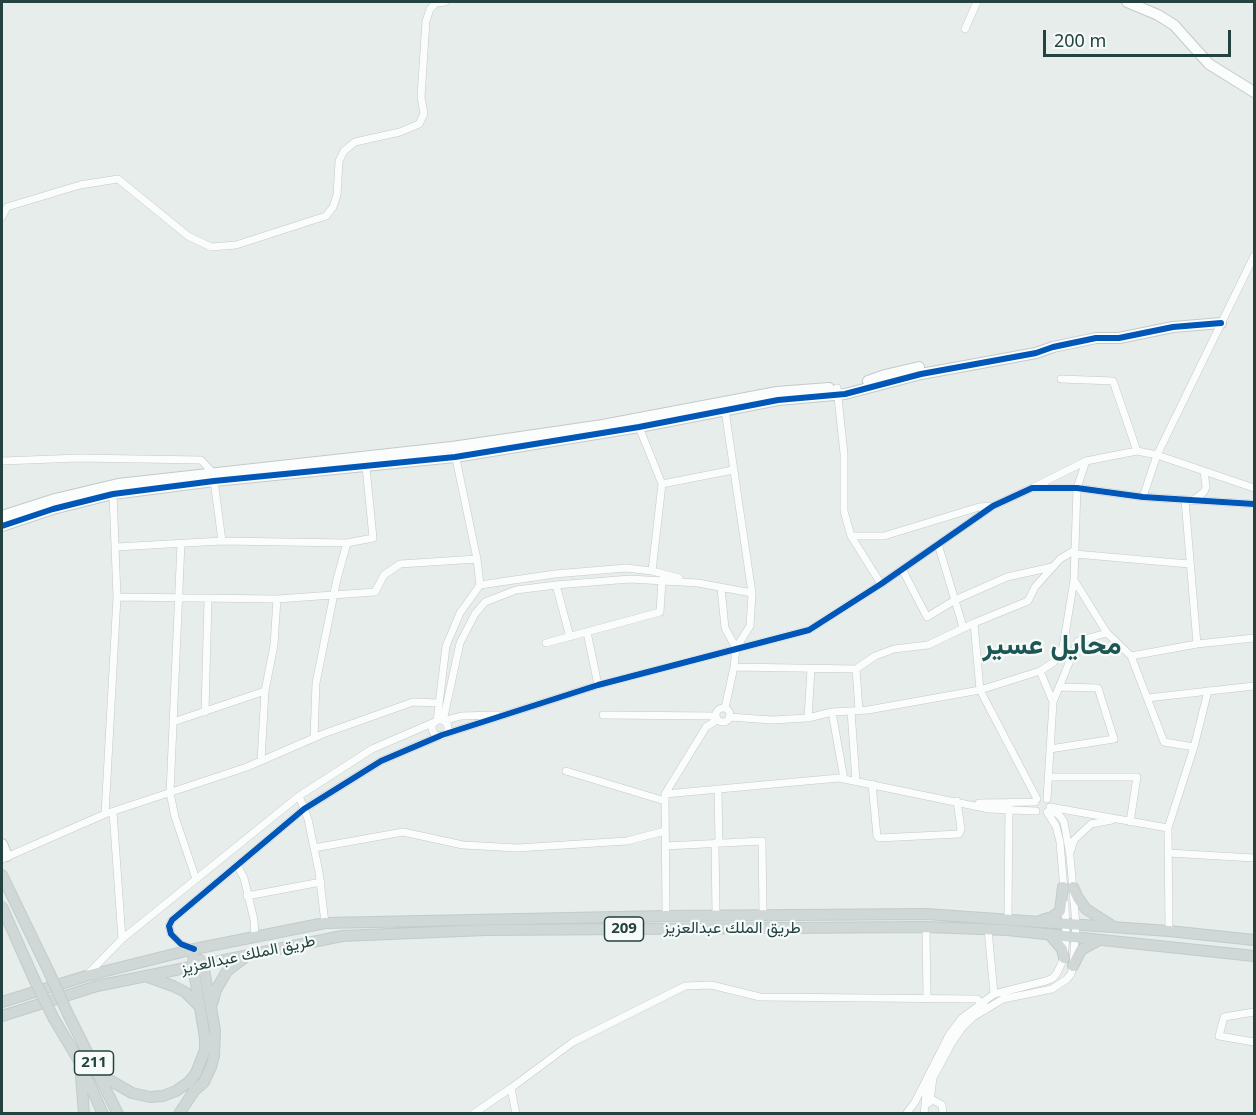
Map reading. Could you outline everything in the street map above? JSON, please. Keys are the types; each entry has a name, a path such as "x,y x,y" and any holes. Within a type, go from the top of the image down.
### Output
{"main road":[{"name":"211","path":"2,875 118,1113"},
{"path":"1038,921 1052,917 1060,911 1068,887 1086,909 1117,928"},
{"name":"211","path":"2,907 34,979 79,1061 103,1113"},
{"name":"طريق الملك عبدالعزيز","path":"2,1002 86,976 194,949 325,923 716,915 926,914 1169,931 1254,940"},
{"name":"طريق الملك عبدالعزيز","path":"2,1016 97,986 342,936 486,930 926,927 1049,934 1254,956"},
{"path":"1049,934 1062,949 1064,958"},
{"path":"1073,966 1081,950 1099,940"},
{"path":"179,1113 194,1091 204,1082 211,1067 216,1041 206,1007 194,949"},
{"path":"99,1074 132,1093 150,1097 163,1096 176,1091 189,1082 201,1063 205,1050 206,1007 227,971 251,954"},
{"path":"145,976 185,992 206,1007"},
{"path":"79,1061 84,1113"}],"street":[{"path":"2,217 7,207 80,185 118,179 188,236 211,247 236,245 326,216 333,207 337,195 339,161 344,150 355,142 400,132 419,124 424,114 421,97 426,21 430,9 436,3 445,2"},
{"path":"965,29 977,2"},
{"path":"1127,2 1158,15 1174,25 1209,64 1254,92"},
{"path":"1143,497 1157,455 1254,256"},
{"path":"2,525 53,509 114,494 214,477 454,452 639,427 778,400 838,392 1036,353 1096,338 1119,338 1173,327 1221,323"},
{"path":"1060,379 1113,381 1137,451"},
{"path":"2,516 55,499 118,484 366,467 777,392 838,392"},
{"path":"838,392 844,454 844,511 851,536 881,584"},
{"path":"725,410 752,593 750,626 736,648 725,708"},
{"path":"639,427 662,484 652,571"},
{"path":"194,949 181,944 171,934 172,920 304,809 381,761 442,735 598,685 809,630 881,584 993,506 1086,462 1137,451 1157,455 1254,488"},
{"path":"454,452 485,602"},
{"path":"2,461 79,458 201,459 214,477 222,541"},
{"path":"603,715 716,718 724,722 729,717 772,720 808,718 832,711 859,710 980,690 1040,671 1054,662 1063,647 1074,580 1077,488 1086,462"},
{"path":"116,547 222,541 347,543 373,538 366,467"},
{"path":"662,484 733,470"},
{"path":"1188,500 1204,492 1206,487 1204,471"},
{"path":"1032,488 1077,488 1143,497 1254,504"},
{"path":"114,494 117,597 109,813 122,939"},
{"path":"1188,500 1189,564 1197,644"},
{"path":"851,536 884,536 979,507 993,506"},
{"path":"181,543 170,793 175,817 196,879"},
{"path":"314,738 316,683 337,579 347,543"},
{"path":"938,544 963,627"},
{"path":"734,667 856,669 875,656 894,649 928,645 974,622 1028,601 1035,587 1052,567 1060,559 1075,552 1189,564"},
{"path":"117,597 277,599 375,592 384,575 400,564 477,559"},
{"path":"902,569 927,617 955,600 1007,577 1052,567"},
{"path":"440,721 439,703 446,646 460,613 480,585 567,573 626,568 652,571 698,583 752,593"},
{"path":"440,721 460,643 475,614 485,602 516,590 556,585 630,579 698,583"},
{"path":"546,643 660,612 662,580"},
{"path":"1074,580 1107,633 1131,656 1164,742 1194,747"},
{"path":"556,585 570,636"},
{"path":"722,588 725,628 736,648"},
{"path":"205,712 208,598"},
{"path":"261,761 265,691 274,645 277,599"},
{"path":"974,622 980,690 1036,800 1034,807 1036,811"},
{"path":"587,632 598,685"},
{"path":"566,771 665,797 718,789 844,779 970,804 1009,806 1041,814 1049,807 1053,702 1078,641 1107,633"},
{"path":"1131,656 1197,644 1254,638"},
{"path":"808,718 811,669"},
{"path":"856,669 859,710"},
{"path":"1040,671 1053,702"},
{"path":"1147,698 1254,686"},
{"path":"1050,749 1114,739 1098,688 1059,687"},
{"path":"173,722 265,691"},
{"path":"1169,931 1168,828 1194,747 1208,691"},
{"path":"2,844 4,857 109,813 261,761 314,738 413,702 439,703"},
{"path":"725,708 729,712 729,717"},
{"path":"666,916 665,797 706,727 716,718 717,710 725,708"},
{"path":"832,711 844,779"},
{"path":"851,711 856,781"},
{"path":"86,976 122,939 299,796 372,749 440,721 461,716 505,714"},
{"path":"440,721 447,726 442,735"},
{"path":"440,721 433,724 433,731 442,735"},
{"path":"1049,777 1137,777 1130,822"},
{"path":"872,784 879,838 959,834 961,829 957,801"},
{"path":"716,915 718,789"},
{"path":"299,796 308,819 321,882 325,923"},
{"path":"906,1113 915,1102 949,1035 962,1018 984,1005 1020,994 1052,988 1067,979 1073,966 1068,887 1060,842 1049,807 1042,797 1009,806"},
{"path":"1008,919 1009,806"},
{"path":"1049,807 1168,828"},
{"path":"1049,807 1064,822 1070,856"},
{"path":"1068,887 1070,856 1074,840 1091,824 1117,819"},
{"path":"314,848 403,832 463,845 517,848 627,841 666,831"},
{"path":"666,846 762,841 763,915"},
{"path":"1168,853 1254,858"},
{"path":"237,866 244,878 254,920 255,937"},
{"path":"247,896 321,882"},
{"path":"926,927 927,998"},
{"path":"988,929 994,994"},
{"path":"924,1113 933,1078 962,1028 994,994 1053,978 1061,968 1071,937"},
{"path":"472,1113 511,1089 573,1042 685,986 711,985 760,996 977,999 984,1005"},
{"path":"1254,1012 1224,1017 1219,1036 1254,1042"},
{"path":"927,1076 927,1103"},
{"path":"511,1089 516,1113"},
{"path":"927,1103 940,1102 943,1113"}],"cycle path":[{"path":"2,526 53,509 113,494 214,481 455,457 639,427 778,400 845,394 921,374 1036,353 1096,338 1119,338 1173,327 1221,323"},
{"path":"194,949 181,944 171,934 169,926 172,920 304,809 381,761 442,735 598,685 809,630 881,584 993,506 1032,488 1077,488 1143,497 1254,504"}],"district":[{"name":"محايل عسير","path":"1052,646"}]}
